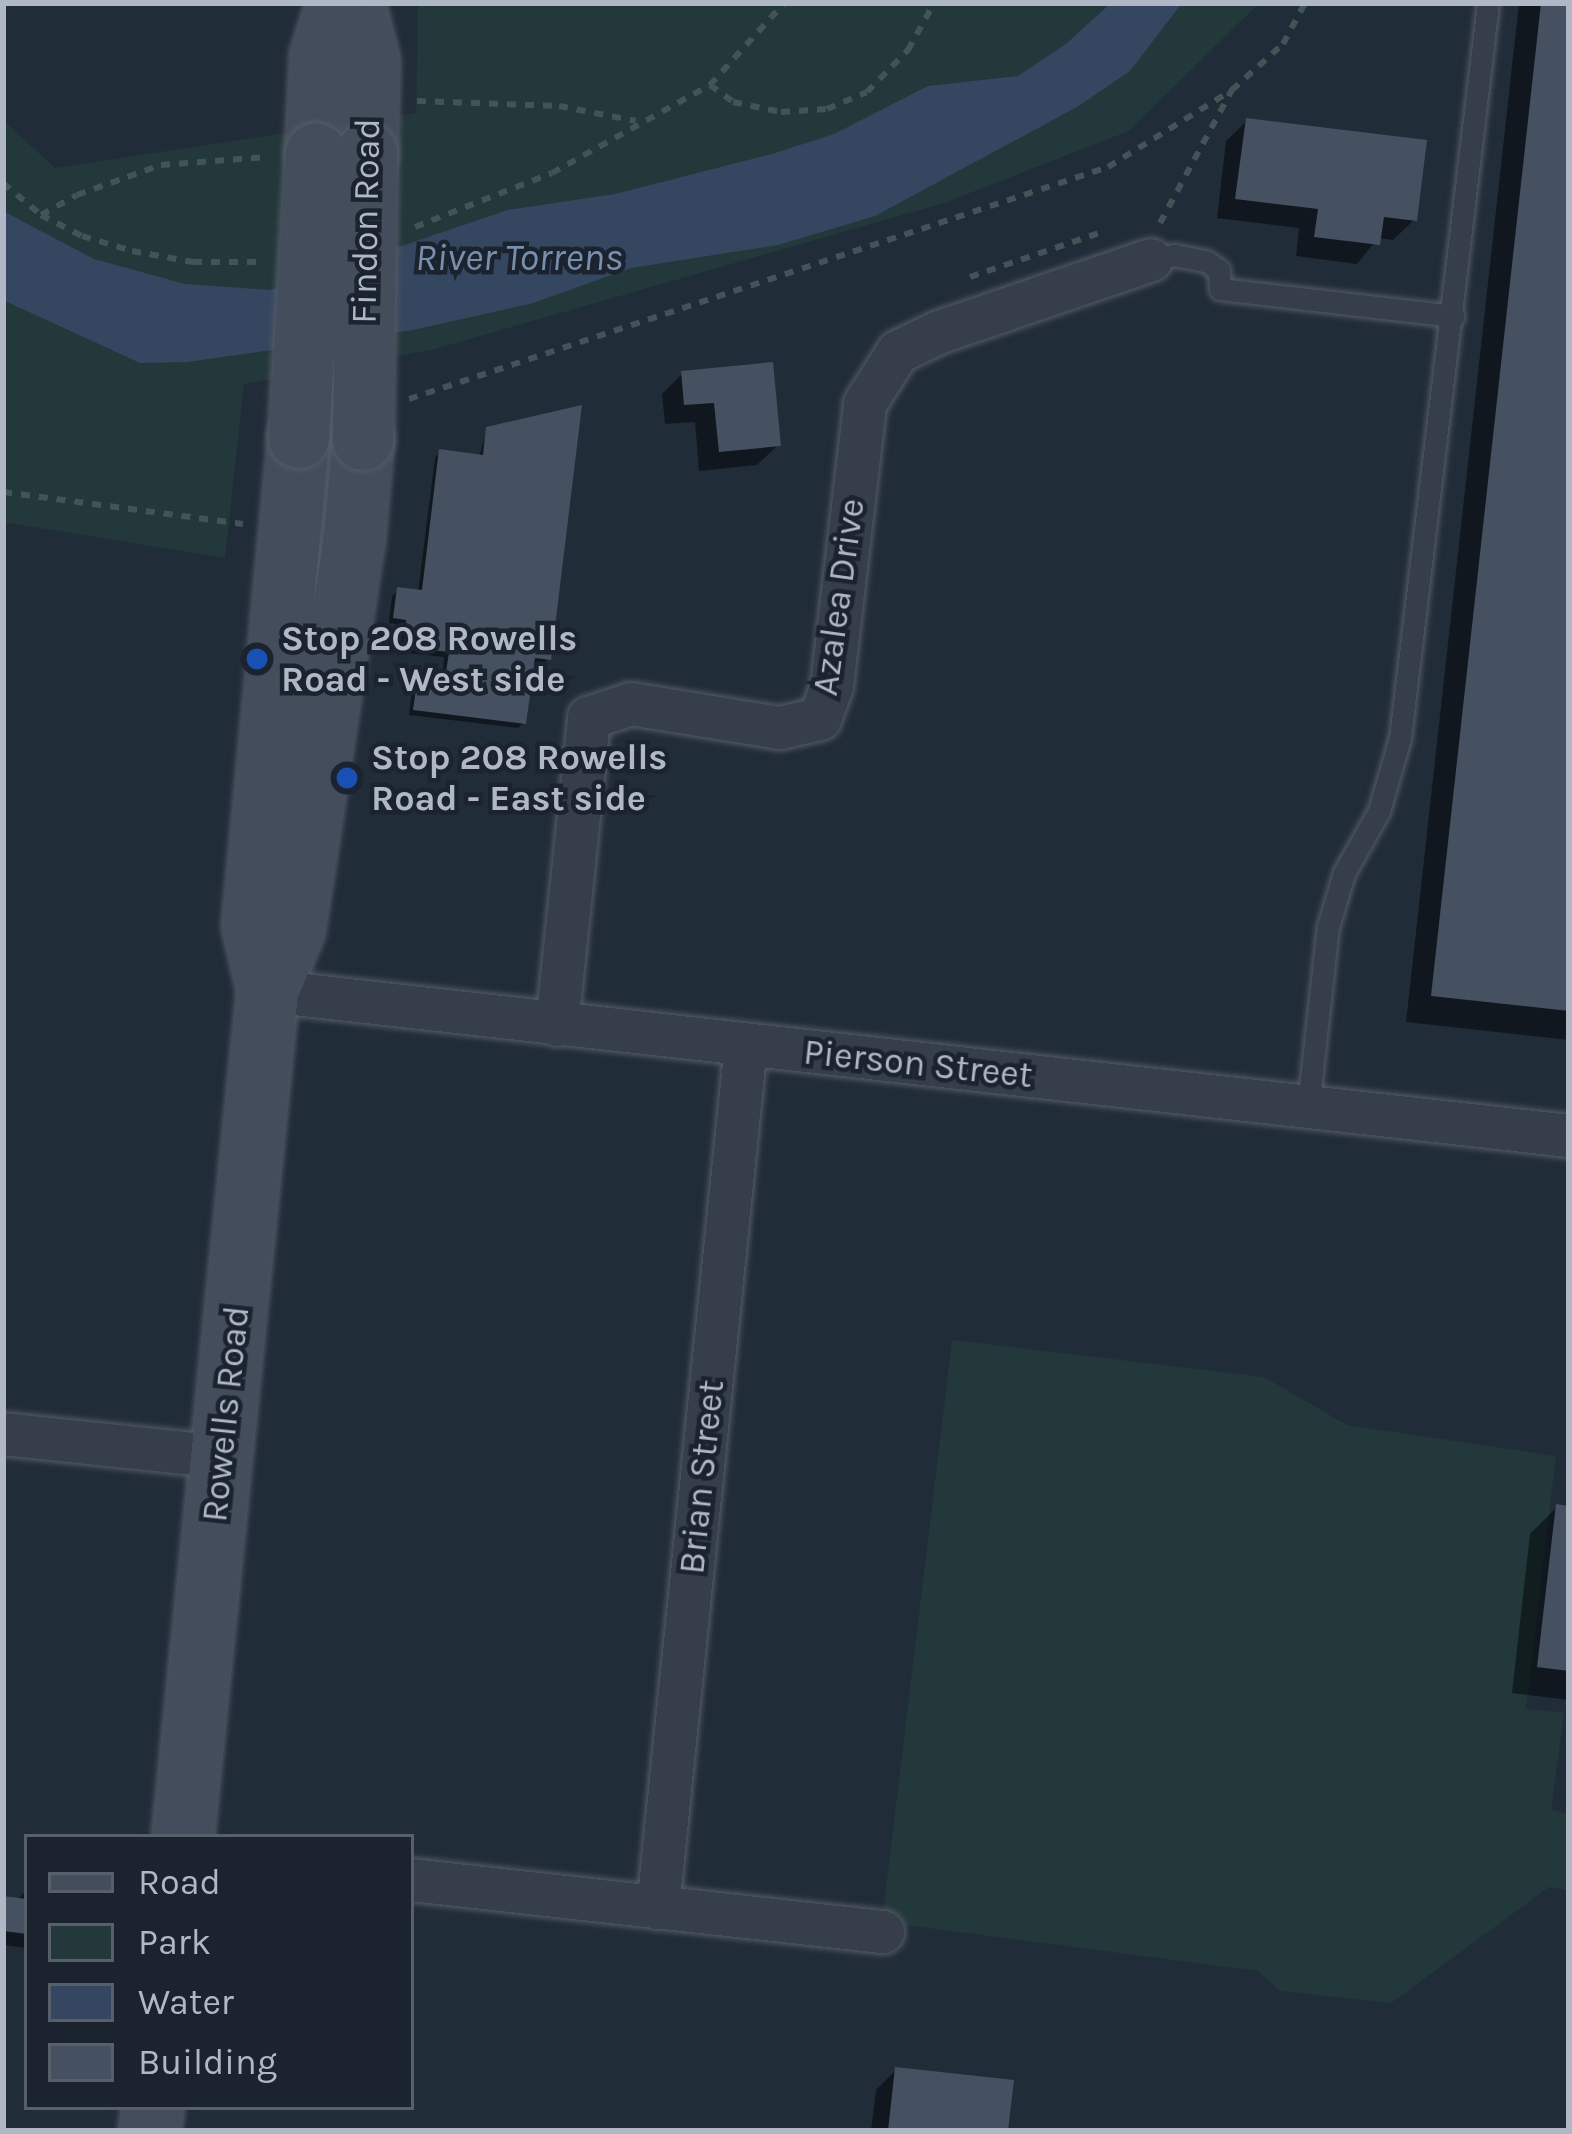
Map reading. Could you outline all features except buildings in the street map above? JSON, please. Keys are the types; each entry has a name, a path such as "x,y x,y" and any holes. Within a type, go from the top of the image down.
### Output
{"main road":[{"name":"Findon Road","path":"338,3 321,56 350,136 363,440"},
{"name":"Findon Road","path":"299,438 350,136 368,62 354,3"},
{"name":"Rowells Road","path":"268,991 253,926 299,438"},
{"name":"Rowells Road","path":"183,1834 268,991 294,930 354,540 363,440"}],"street":[{"name":"Azalea Drive","path":"557,1025 589,718 631,704 780,728 820,719 832,686 865,404 898,352 940,332 1151,260"},
{"name":"Pierson Street","path":"268,991 1569,1136"},
{"name":"Brian Street","path":"658,1908 746,1045"},
{"path":"3,1434 221,1457"},
{"path":"414,1880 883,1932"}],"lane":[{"path":"1308,1107 1328,927 1344,873 1379,812 1400,738 1487,3"},
{"path":"1151,260 1174,255 1206,260 1219,270 1220,289 1453,316"}],"path":[{"path":"710,85 734,102 781,112 827,109 867,92 908,50 934,3"},
{"path":"363,440 398,403 1108,167 1232,90 1283,44 1305,3"},
{"path":"1151,260 1161,220 1232,90"},
{"path":"41,215 76,195 161,165 559,106 640,122"},
{"path":"3,493 293,529"}],"green space":[{"path":"418,3 1259,3 1129,131 944,203 435,349 244,384 225,558 3,522 3,120 55,168 416,113"},
{"path":"952,1340 1264,1377 1347,1425 1556,1456 1526,1709 1564,1713 1551,1810 1569,1814 1569,1891 1549,1887 1391,2003 1280,1991 1258,1971 882,1922"}],"water":[{"name":"River Torrens","path":"1111,3 1182,3 1130,71 1077,107 875,216 778,245 631,268 533,303 413,330 187,362 140,363 3,300 3,211 94,259 185,284 271,290 508,210 615,194 772,154 834,134 928,86 1018,76 1066,44"}],"place":[{"name":"Stop 208 Rowells Road - West side","path":"257,659"},
{"name":"Stop 208 Rowells Road - East side","path":"347,778"}]}
